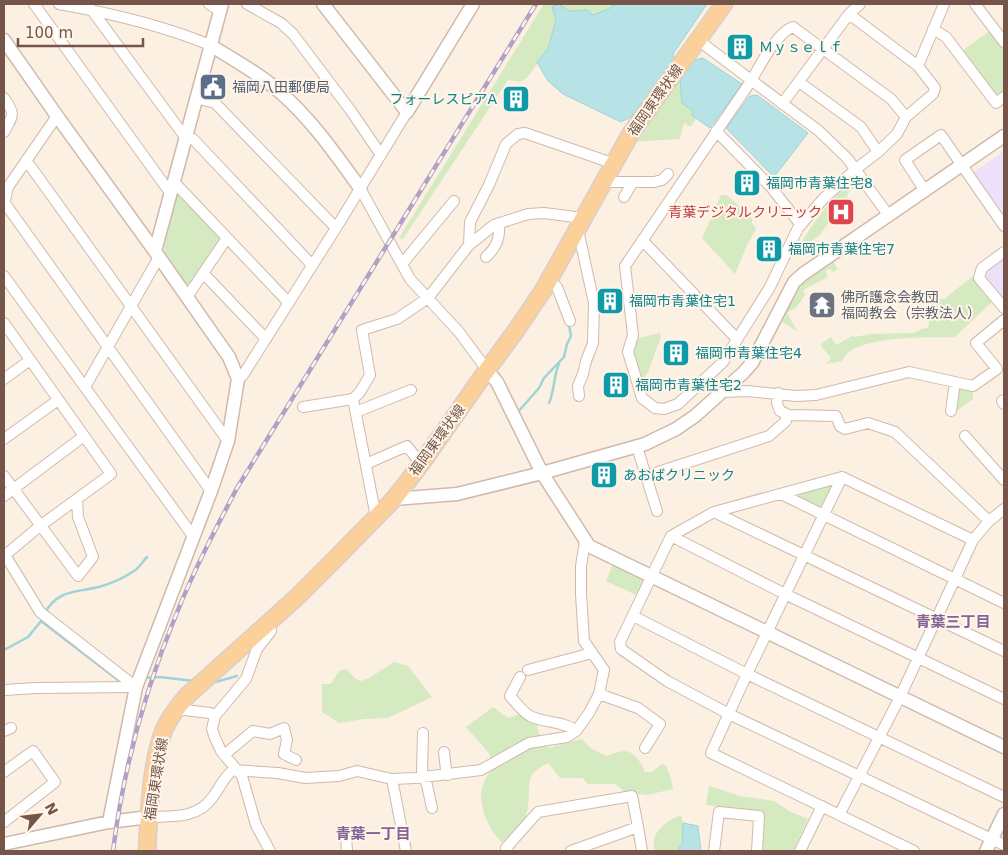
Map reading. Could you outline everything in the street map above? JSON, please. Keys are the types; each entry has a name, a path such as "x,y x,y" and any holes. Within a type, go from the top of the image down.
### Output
{"main road":[{"name":"福岡東環状線","path":"147,851 149,817 160,740 176,709 188,695 310,584 394,499 515,332 549,281 612,163 631,133 724,4"}],"street":[{"path":"34,4 172,188 227,238 289,303"},
{"path":"59,4 91,9 180,32 210,46 261,78 298,109 328,144 360,188 410,279 459,332 497,382 542,473 589,546 1004,748"},
{"path":"84,387 131,306 157,254 185,136 221,8 209,4"},
{"path":"247,4 281,23 293,34 351,111 381,155"},
{"path":"323,4 407,112"},
{"path":"238,379 243,375 336,228 473,4"},
{"path":"782,104 849,14 860,4"},
{"path":"918,66 944,4"},
{"path":"978,4 1004,42"},
{"path":"91,9 185,136 192,139 312,265"},
{"path":"849,14 918,66 935,88 933,94 906,117 897,134 824,198 801,225 770,287 723,362 678,404 664,409 655,408 642,398 628,352 633,334 625,266 751,81 768,51 786,29 792,27 824,49 891,99 906,117"},
{"path":"933,29 946,37 996,103 1004,98"},
{"path":"4,40 229,358 238,379 228,441 211,491 136,687 109,822"},
{"path":"698,40 819,131 837,147 856,169 889,216"},
{"path":"799,82 861,127 878,152"},
{"path":"4,98 12,109 12,114 4,132"},
{"path":"196,98 215,103 336,228"},
{"path":"56,116 8,186 4,203 211,491"},
{"path":"716,131 770,186 801,225"},
{"path":"469,245 470,222 489,185 506,144 518,134 525,134 612,163"},
{"path":"925,191 905,160 942,136 1004,226"},
{"path":"394,499 457,494 542,473 637,447 676,429 695,416 752,363 794,282 1004,136"},
{"path":"26,160 228,441"},
{"path":"602,182 654,182 668,174"},
{"path":"624,197 634,182"},
{"path":"402,264 454,201"},
{"path":"303,407 353,399 360,392 370,375 362,330 397,319 428,298 469,245 494,225 528,214 544,213 580,223 594,304 593,344 578,386 579,396"},
{"path":"486,257 497,245 500,234 499,223"},
{"path":"186,297 227,238"},
{"path":"642,240 737,340"},
{"path":"1004,252 982,268 979,278 1004,308"},
{"path":"203,273 266,339"},
{"path":"4,276 193,536"},
{"path":"549,281 558,287 570,322"},
{"path":"722,392 778,393 796,396 816,395 909,372 973,386 997,369 976,344 1004,320"},
{"path":"4,323 111,474 40,526 4,556 40,612 136,687"},
{"path":"4,379 30,360"},
{"path":"951,411 954,382"},
{"path":"356,412 411,390"},
{"path":"778,393 777,403 780,411 788,415 836,416 840,426 845,429 868,423 895,432 989,521"},
{"path":"353,399 376,517"},
{"path":"4,439 58,400"},
{"path":"1004,400 1002,401 1004,404"},
{"path":"646,476 769,436 786,421 786,414"},
{"path":"4,496 84,436"},
{"path":"965,436 1004,480"},
{"path":"366,464 407,446 421,464"},
{"path":"637,447 657,511"},
{"path":"4,476 78,576 93,557 78,517 77,499"},
{"path":"973,540 842,478 714,512 671,536 620,642 621,648 667,681 729,714 1004,846"},
{"path":"842,478 785,594 711,753 914,851"},
{"path":"781,494 1004,603"},
{"path":"839,815 900,697 973,540 989,521 1004,509"},
{"path":"714,512 1004,651"},
{"path":"671,536 785,594 1004,699"},
{"path":"8,851 4,845 109,822 188,815 199,811 212,799 225,776 233,770 278,773 305,778 339,776 357,771 392,779 448,775 481,770 529,743 567,736 576,731 589,713 599,694 604,670 584,641 581,611 581,566 585,541"},
{"path":"633,616 747,674 1004,797"},
{"path":"266,624 270,631 257,648 246,679 215,716 212,729 214,738 224,754 242,776 256,825 270,851"},
{"path":"576,731 571,726 540,720 528,715 510,696 524,673 592,653"},
{"path":"4,690 136,687"},
{"path":"599,694 638,708 660,724 645,748"},
{"path":"176,709 210,713 215,716"},
{"path":"224,754 253,731 270,734 284,728 287,740 284,754 296,760"},
{"path":"423,733 423,777 428,784 432,808"},
{"path":"4,772 33,751 55,782 4,822"},
{"path":"444,752 448,775"},
{"path":"392,779 406,851"},
{"path":"508,851 506,848 538,812 632,796 642,851"},
{"path":"800,851 822,806"},
{"path":"714,851 719,812 759,816 757,851"},
{"path":"986,851 1004,814"},
{"path":"571,851 638,827"},
{"path":"346,836 348,851"}],"shaded area":[{"path":"1004,151 1004,221 971,174"},
{"path":"1004,255 1004,302 982,277 984,271"}],"green space":[{"path":"544,4 559,4 548,49 527,78 520,82 508,80 403,239 399,238"},
{"path":"559,4 616,4 593,16 587,10 569,11"},
{"path":"992,29 1004,46 1004,93 996,99 962,51"},
{"path":"675,78 681,78 680,80 694,112 691,115 696,119 690,127 684,123 680,139 630,142"},
{"path":"854,178 859,184 849,191 847,197 819,236 797,250 823,211"},
{"path":"179,191 219,234 220,238 190,283 186,285 165,256 164,249 175,194"},
{"path":"721,195 727,195 752,218 752,223 756,229 735,274 702,238"},
{"path":"833,261 838,269 833,272 830,269 825,271 828,277 803,290 805,295 797,307 787,313 798,332 779,320 799,286"},
{"path":"973,276 994,300 955,337 885,340 859,347 849,352 842,361 826,364 831,358 820,345 831,337 836,345 852,336 914,333 928,328 933,299 944,299"},
{"path":"660,333 661,337 648,372 641,382 632,352 634,339"},
{"path":"962,386 973,390 973,399 954,413 959,389"},
{"path":"833,485 819,509 793,495"},
{"path":"613,564 645,579 638,596 606,581"},
{"path":"394,662 408,666 432,697 388,718 339,723 322,712 322,684 331,684 339,671 346,669 361,681"},
{"path":"493,707 508,718 520,714 536,721 539,733 549,748 582,739 592,749 607,756 621,751 631,753 645,772 652,772 662,764 666,766 673,789 647,795 625,792 615,784 587,784 583,778 560,778 548,763 533,773 531,777 528,808 524,822 515,833 501,842 484,814 481,794 483,784 495,767 488,752 466,727"},
{"path":"709,786 740,796 774,801 789,811 808,819 793,851 761,851 762,812 706,805"},
{"path":"681,815 683,833 677,851 655,851 654,839 660,828"}],"water":[{"path":"559,4 569,11 587,10 593,15 616,4 707,4 673,54 674,59 631,117 621,122 563,94 548,81 537,62 548,49 556,19 552,7"},
{"path":"703,58 742,84 710,128 691,115 694,112 682,103 680,80 695,60"},
{"path":"757,95 808,133 774,177 726,128 750,96"},
{"path":"683,823 698,826 701,851 677,851 682,843"}],"waterway":[{"path":"518,412 539,388 544,378 564,357 571,336 569,325"},
{"path":"549,403 559,364"},
{"path":"45,613 50,605 63,595 102,586 118,580 136,570 147,557"},
{"path":"4,650 28,637 42,620"},
{"path":"41,621 118,680 122,680"},
{"path":"212,683 237,676"},
{"path":"145,678 160,677 194,681"}],"railway":[{"path":"113,851 129,761 154,672 176,615 213,535 237,488 536,4"}],"place":[{"name":"Ｍｙｓｅｌｆ","path":"740,47"},
{"name":"福岡八田郵便局","path":"213,87"},
{"name":"フォーレスピアA","path":"516,99"},
{"name":"福岡市青葉住宅8","path":"747,183"},
{"name":"青葉デジタルクリニック","path":"841,212"},
{"name":"福岡市青葉住宅7","path":"769,249"},
{"name":"福岡市青葉住宅1","path":"610,301"},
{"name":"佛所護念会教団 福岡教会（宗教法人）","path":"822,305"},
{"name":"福岡市青葉住宅4","path":"676,353"},
{"name":"福岡市青葉住宅2","path":"616,385"},
{"name":"あおばクリニック","path":"604,475"}],"district":[{"name":"青葉三丁目","path":"953,622"},
{"name":"青葉一丁目","path":"373,834"}]}
